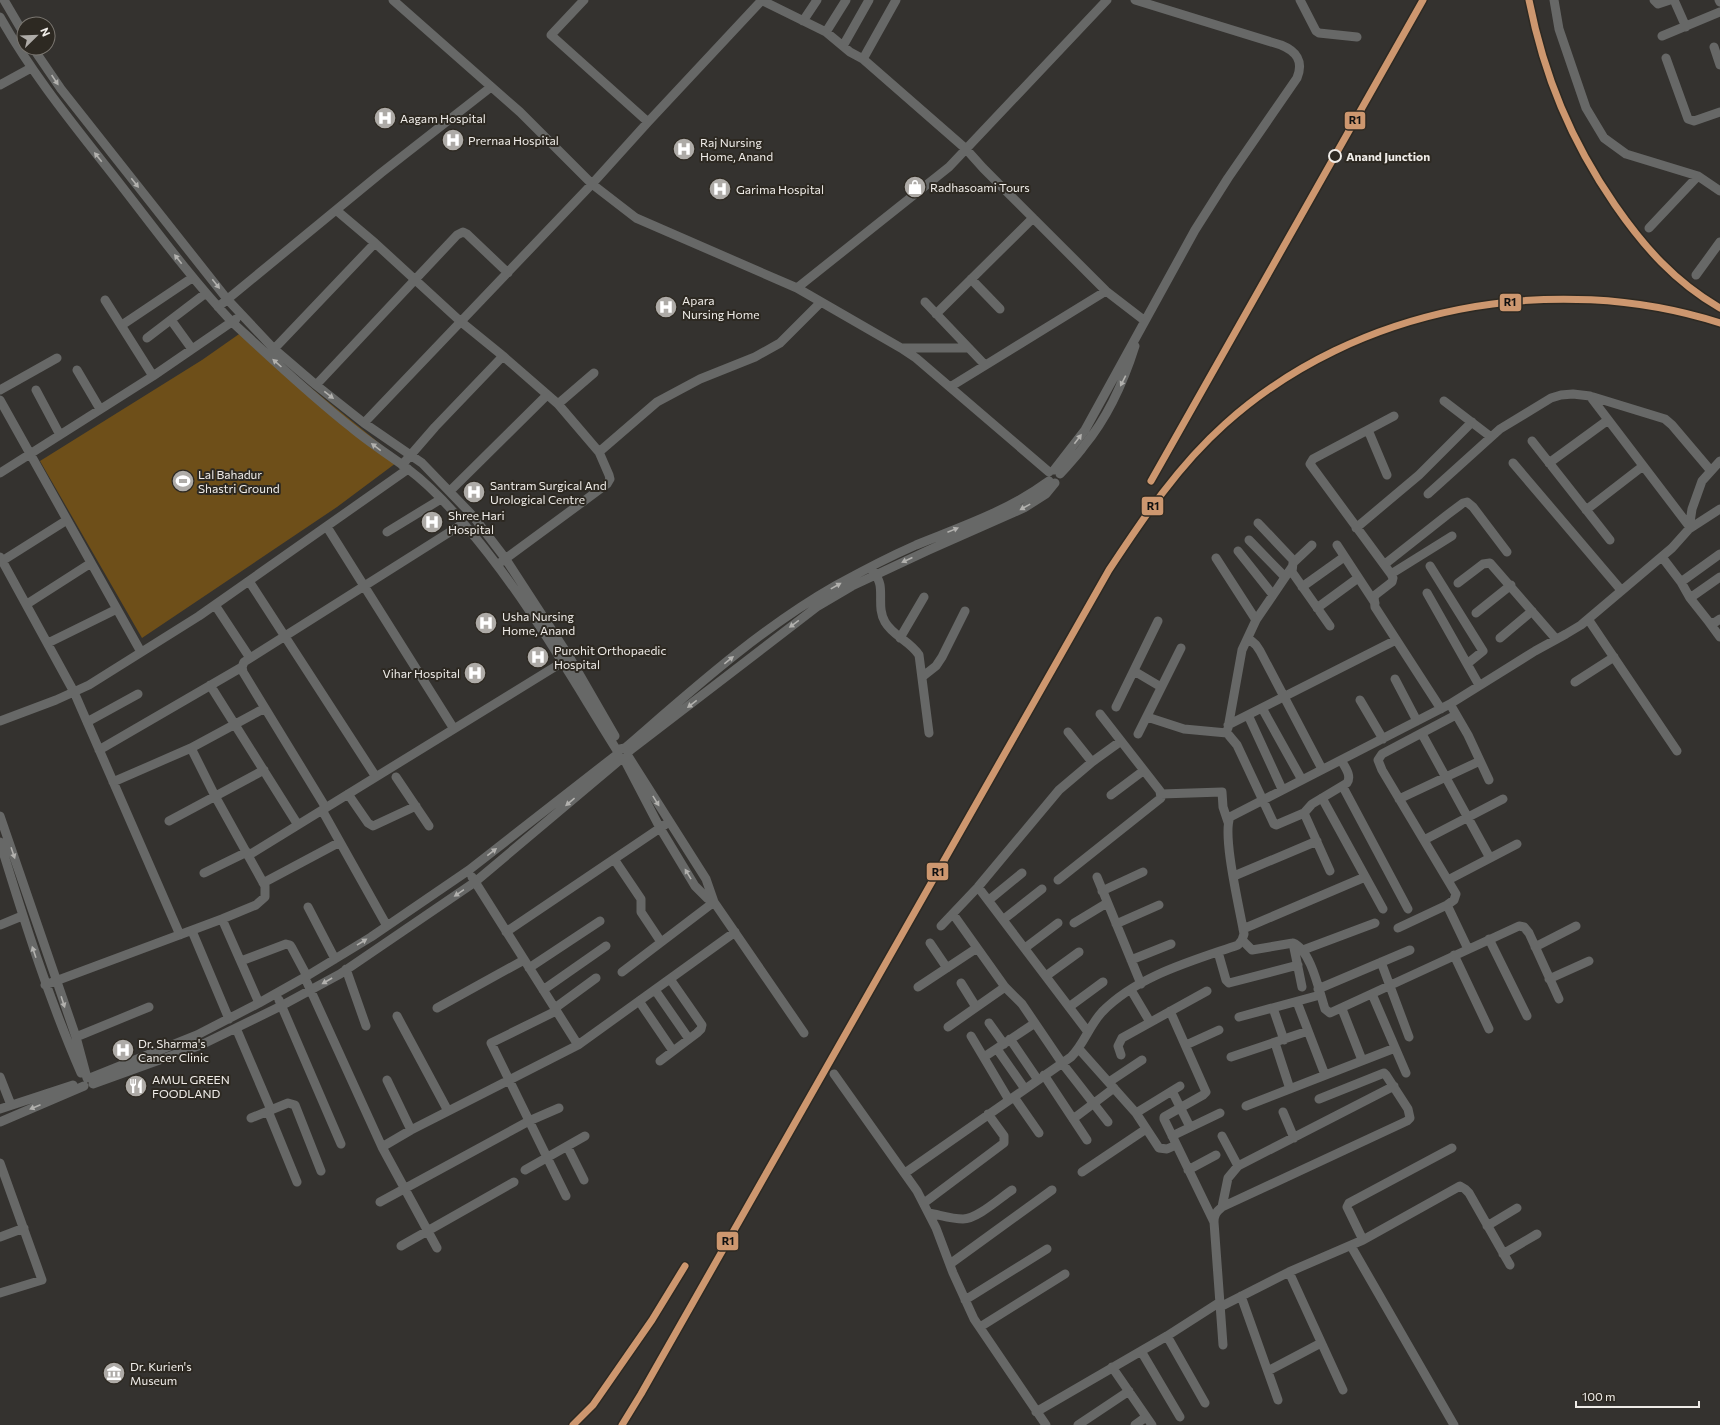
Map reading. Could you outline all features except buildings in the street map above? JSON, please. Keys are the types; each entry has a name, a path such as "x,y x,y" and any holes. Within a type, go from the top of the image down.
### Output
{"street":[{"path":"4,0 16,20"},
{"path":"393,0 520,112 592,184 636,218 797,288 900,348 916,358 1054,476"},
{"path":"584,0 551,35 648,122"},
{"path":"364,423 592,184 762,0 826,32 843,46 863,59 966,149 983,168 1106,291 1146,321"},
{"path":"803,21 817,0"},
{"path":"826,32 846,0"},
{"path":"843,46 869,0"},
{"path":"863,59 896,0"},
{"path":"797,288 949,167 1107,0"},
{"path":"0,1109 202,1044 311,991 475,882 623,753 693,689 745,647 803,605 836,586 874,571 914,546 1005,509 1023,499 1054,476 1085,430 1195,230 1228,178 1298,78 1300,71 1297,55 1291,49 1135,0"},
{"path":"1300,0 1316,31 1319,33 1357,37"},
{"path":"1554,0 1559,29 1586,108 1604,138 1626,154 1698,176 1720,192"},
{"path":"1654,0 1658,4 1670,0"},
{"path":"1674,0 1686,26"},
{"path":"1662,36 1720,12"},
{"path":"0,17 31,68 67,119 206,294 232,322 335,415 378,449 405,467 464,523 566,661"},
{"path":"1714,47 1720,65"},
{"path":"38,56 61,89 227,299 274,349 364,423 412,454 473,516 505,558 623,753 706,879 714,902 804,1032"},
{"path":"1666,58 1688,119 1694,121 1720,112"},
{"path":"0,86 31,68"},
{"path":"218,307 336,210 491,87"},
{"path":"1649,228 1698,176"},
{"path":"336,210 460,321 558,404 599,452 609,475 610,479 607,484 496,565"},
{"path":"936,314 1033,218"},
{"path":"316,385 450,242 462,232 467,234 508,273"},
{"path":"1696,275 1720,242"},
{"path":"274,349 375,244"},
{"path":"122,325 192,278"},
{"path":"971,279 1000,309"},
{"path":"950,387 1106,291"},
{"path":"147,338 206,294"},
{"path":"105,300 153,376"},
{"path":"599,452 657,402 700,379 755,357 780,343 821,302"},
{"path":"925,302 985,365"},
{"path":"0,472 153,376 242,314"},
{"path":"171,320 192,349"},
{"path":"900,348 968,348"},
{"path":"0,722 89,685 215,605 326,527 405,467 412,454 434,427 503,356"},
{"path":"0,390 57,358"},
{"path":"77,370 100,409"},
{"path":"558,404 594,373"},
{"path":"36,390 60,434"},
{"path":"1428,494 1490,437 1508,423 1551,398 1573,394 1590,396 1665,420 1672,425 1711,471"},
{"path":"450,491 547,395"},
{"path":"1590,396 1689,527"},
{"path":"0,400 141,652"},
{"path":"1444,401 1490,437"},
{"path":"1374,603 1374,596 1392,582 1393,578 1310,464 1313,459 1394,416"},
{"path":"1549,463 1608,420"},
{"path":"1356,528 1419,475 1472,422"},
{"path":"1368,430 1387,475"},
{"path":"1532,441 1610,540"},
{"path":"1689,527 1692,509 1702,481 1720,461"},
{"path":"1513,463 1621,590"},
{"path":"1586,510 1643,466"},
{"path":"387,532 440,499"},
{"path":"1384,564 1463,503 1467,502 1473,507 1506,552"},
{"path":"1228,822 1230,817 1235,813 1450,704 1479,685 1566,634 1588,618 1662,557 1680,540 1689,527 1720,509"},
{"path":"67,520 1,559 74,692 180,935"},
{"path":"99,750 242,666 244,662 250,658 464,523"},
{"path":"1258,523 1293,564 1292,572 1330,626"},
{"path":"326,527 454,730"},
{"path":"1391,574 1452,536"},
{"path":"1249,540 1285,577"},
{"path":"1312,545 1293,564 1256,620 1242,650 1228,729 1274,824 1304,813 1312,804 1342,787 1350,780 1341,760"},
{"path":"1337,545 1441,709"},
{"path":"1238,551 1273,595"},
{"path":"1681,582 1720,554"},
{"path":"1302,587 1344,557"},
{"path":"1662,557 1681,582 1690,598 1720,637"},
{"path":"1216,558 1256,620"},
{"path":"1458,583 1487,562 1494,566 1556,639"},
{"path":"27,604 92,563"},
{"path":"1430,566 1484,651 1468,664"},
{"path":"874,571 880,586 880,604 884,621 900,638 915,649 918,655 929,733"},
{"path":"1690,598 1720,577"},
{"path":"1317,608 1358,578"},
{"path":"249,581 376,777"},
{"path":"1476,613 1511,585"},
{"path":"1427,593 1479,685"},
{"path":"900,638 924,597"},
{"path":"215,605 250,658"},
{"path":"48,643 117,608"},
{"path":"922,677 936,666 942,657 965,611"},
{"path":"1500,638 1532,611"},
{"path":"1588,618 1677,751"},
{"path":"1709,622 1714,623 1720,619"},
{"path":"1116,706 1158,621"},
{"path":"1248,638 1260,651 1322,769"},
{"path":"1147,717 1184,730 1228,729 1248,715 1396,640"},
{"path":"1138,734 1181,648"},
{"path":"1575,682 1614,657"},
{"path":"204,873 248,854 298,825 566,661"},
{"path":"242,666 243,672 324,809 340,842 387,926"},
{"path":"1134,670 1161,687"},
{"path":"1395,679 1417,721"},
{"path":"210,685 298,825"},
{"path":"87,722 138,694"},
{"path":"1360,700 1383,739"},
{"path":"1450,704 1489,780"},
{"path":"113,782 192,748 265,708"},
{"path":"1262,708 1302,780"},
{"path":"1100,714 1161,794"},
{"path":"1248,715 1282,790"},
{"path":"1398,928 1447,905 1454,900 1456,894 1382,770 1378,760 1382,754 1452,717"},
{"path":"1068,732 1092,762"},
{"path":"1422,734 1490,858"},
{"path":"941,926 978,887 1048,802 1092,762 1121,741"},
{"path":"45,985 192,931 263,901 266,892 263,883 215,796 192,748"},
{"path":"623,753 660,828 695,886 707,898 714,902"},
{"path":"0,1122 87,1081 197,1035 260,1003 306,977 387,926 469,870 623,753"},
{"path":"1399,799 1480,761"},
{"path":"169,821 264,770"},
{"path":"1111,795 1143,770"},
{"path":"396,777 429,826"},
{"path":"1342,787 1408,909"},
{"path":"905,1173 1071,1057 1079,1049 1088,1032 1102,1012 1116,1000 1141,984 1182,965 1238,944 1242,940 1243,929 1230,859 1228,822 1223,807 1222,792 1161,794"},
{"path":"348,794 368,824 374,826 416,806"},
{"path":"1058,880 1159,800 1161,794"},
{"path":"1322,798 1383,909"},
{"path":"1424,840 1503,799"},
{"path":"1304,813 1330,871"},
{"path":"0,816 76,1037 87,1081"},
{"path":"506,932 669,822"},
{"path":"1234,876 1317,841"},
{"path":"0,842 2,854 45,985 87,1081"},
{"path":"263,883 340,842"},
{"path":"1448,880 1517,844"},
{"path":"614,859 641,899 641,912 661,942"},
{"path":"469,870 506,932 578,1045"},
{"path":"1102,891 1143,872"},
{"path":"989,900 1022,873"},
{"path":"1097,877 1141,984"},
{"path":"1243,929 1365,877"},
{"path":"978,887 1004,919 1088,1032"},
{"path":"1004,919 1042,890"},
{"path":"622,972 714,902"},
{"path":"1074,923 1107,902"},
{"path":"1116,924 1159,905"},
{"path":"1447,905 1468,949"},
{"path":"308,908 335,959"},
{"path":"953,914 1005,987 1019,1000 1062,1063 1108,1122"},
{"path":"0,925 22,916"},
{"path":"222,919 260,1003"},
{"path":"529,968 600,922"},
{"path":"1025,948 1058,923"},
{"path":"1303,950 1375,923"},
{"path":"1242,940 1252,950 1293,943 1303,950 1327,1012 1330,1013 1342,1009 1454,955 1519,926 1524,927 1529,933 1559,999"},
{"path":"1535,946 1576,926"},
{"path":"192,931 229,1019"},
{"path":"382,1146 578,1045 735,932"},
{"path":"1489,939 1527,1016"},
{"path":"930,943 947,968"},
{"path":"1293,943 1302,987"},
{"path":"241,961 286,944 290,945 306,977 382,1146 437,1248"},
{"path":"1131,960 1171,944"},
{"path":"543,990 606,946"},
{"path":"918,987 977,948"},
{"path":"1239,1017 1296,1002 1410,950"},
{"path":"1046,976 1079,952"},
{"path":"1218,952 1226,980 1229,983 1298,965"},
{"path":"1454,955 1489,1029"},
{"path":"438,1008 524,960"},
{"path":"1549,979 1589,961"},
{"path":"1381,962 1409,1037"},
{"path":"346,969 366,1026"},
{"path":"566,1196 491,1043 555,1010 596,978"},
{"path":"660,1061 701,1029 702,1025 670,979"},
{"path":"1069,1006 1103,982"},
{"path":"961,983 976,1007"},
{"path":"948,1027 1005,987"},
{"path":"655,990 688,1039"},
{"path":"1131,990 1150,1022"},
{"path":"1121,1055 1118,1046 1122,1038 1207,991"},
{"path":"276,994 341,1144"},
{"path":"1372,994 1406,1073"},
{"path":"639,1001 674,1051"},
{"path":"1296,1002 1325,1075"},
{"path":"76,1037 149,1007"},
{"path":"1273,1008 1290,1089"},
{"path":"1342,1009 1362,1060"},
{"path":"1170,1011 1206,1092 1164,1117 1176,1145 1214,1222"},
{"path":"397,1016 448,1111"},
{"path":"984,1057 1035,1022"},
{"path":"990,1023 1004,1044 1024,1089"},
{"path":"236,1028 270,1110 297,1182"},
{"path":"1186,1045 1219,1030"},
{"path":"1231,1057 1308,1032"},
{"path":"972,1036 1011,1098 1039,1133"},
{"path":"1004,1044 1041,1078 1073,1119 1087,1140"},
{"path":"1246,1106 1394,1048"},
{"path":"1079,1049 1136,1113 1159,1148 1167,1149 1176,1145"},
{"path":"1073,1119 1142,1060"},
{"path":"834,1074 905,1173 924,1203 965,1300 980,1327 1046,1425"},
{"path":"1223,1345 1214,1216 1222,1207 1410,1118 1408,1109 1386,1075 1380,1074 1319,1099"},
{"path":"0,1077 11,1105"},
{"path":"387,1080 411,1130"},
{"path":"1222,1207 1228,1178 1238,1166 1394,1086"},
{"path":"1136,1113 1176,1089 1180,1108 1190,1127"},
{"path":"251,1118 288,1103 295,1105 321,1171"},
{"path":"380,1202 529,1122 559,1108"},
{"path":"1283,1112 1294,1138"},
{"path":"1172,1136 1220,1113"},
{"path":"924,1203 1004,1143 1004,1136 988,1114"},
{"path":"1082,1172 1146,1129"},
{"path":"524,1170 585,1136"},
{"path":"1222,1136 1238,1166"},
{"path":"567,1146 584,1180"},
{"path":"1363,1240 1347,1207 1349,1203 1452,1148"},
{"path":"1188,1170 1216,1155"},
{"path":"0,1163 2,1176 24,1228 42,1280 0,1293"},
{"path":"401,1246 514,1182"},
{"path":"1036,1412 1220,1304 1241,1296 1289,1272 1351,1246 1460,1186 1465,1189 1510,1265"},
{"path":"929,1213 960,1219 970,1217 978,1214 1012,1190"},
{"path":"950,1264 1052,1190"},
{"path":"1487,1226 1517,1208"},
{"path":"0,1237 24,1228"},
{"path":"1503,1254 1537,1234"},
{"path":"1351,1246 1454,1425"},
{"path":"965,1300 1047,1249"},
{"path":"1289,1272 1343,1390"},
{"path":"980,1327 1065,1274"},
{"path":"1241,1296 1278,1400"},
{"path":"1166,1336 1205,1403"},
{"path":"1268,1371 1321,1343"},
{"path":"1141,1350 1180,1417"},
{"path":"1112,1367 1152,1425"},
{"path":"1078,1425 1129,1391"},
{"path":"1135,1425 1146,1417"}],"shaded area":[{"path":"242,332 400,460 337,507 142,638 40,461 202,360"}],"transit line":[{"name":"R1","path":"1151,481 1423,0"},
{"name":"R1","path":"1529,0 1543,55 1561,107 1572,132 1599,181 1637,235 1649,249 1689,287 1720,308"},
{"name":"R1","path":"622,1425 1109,570 1162,493 1208,440 1225,424 1277,384 1334,351 1395,326 1459,309 1525,301 1591,300 1656,307 1720,323"},
{"name":"R1","path":"573,1425 593,1405 652,1320 685,1266"}],"place":[{"name":"Aagam Hospital","path":"385,118"},
{"name":"Prernaa Hospital","path":"453,140"},
{"name":"Raj Nursing Home, Anand","path":"684,149"},
{"name":"Anand Junction","path":"1335,156"},
{"name":"Radhasoami Tours","path":"915,187"},
{"name":"Garima Hospital","path":"720,189"},
{"name":"Apara Nursing Home","path":"666,307"},
{"name":"Lal Bahadur Shastri Ground","path":"183,481"},
{"name":"Santram Surgical And Urological Centre","path":"474,492"},
{"name":"Shree Hari Hospital","path":"432,522"},
{"name":"Usha Nursing Home, Anand","path":"486,623"},
{"name":"Purohit Orthopaedic Hospital","path":"538,657"},
{"name":"Vihar Hospital","path":"475,673"},
{"name":"Dr. Sharma's Cancer Clinic","path":"123,1050"},
{"name":"AMUL GREEN FOODLAND","path":"136,1086"},
{"name":"Dr. Kurien's Museum","path":"114,1373"}]}
